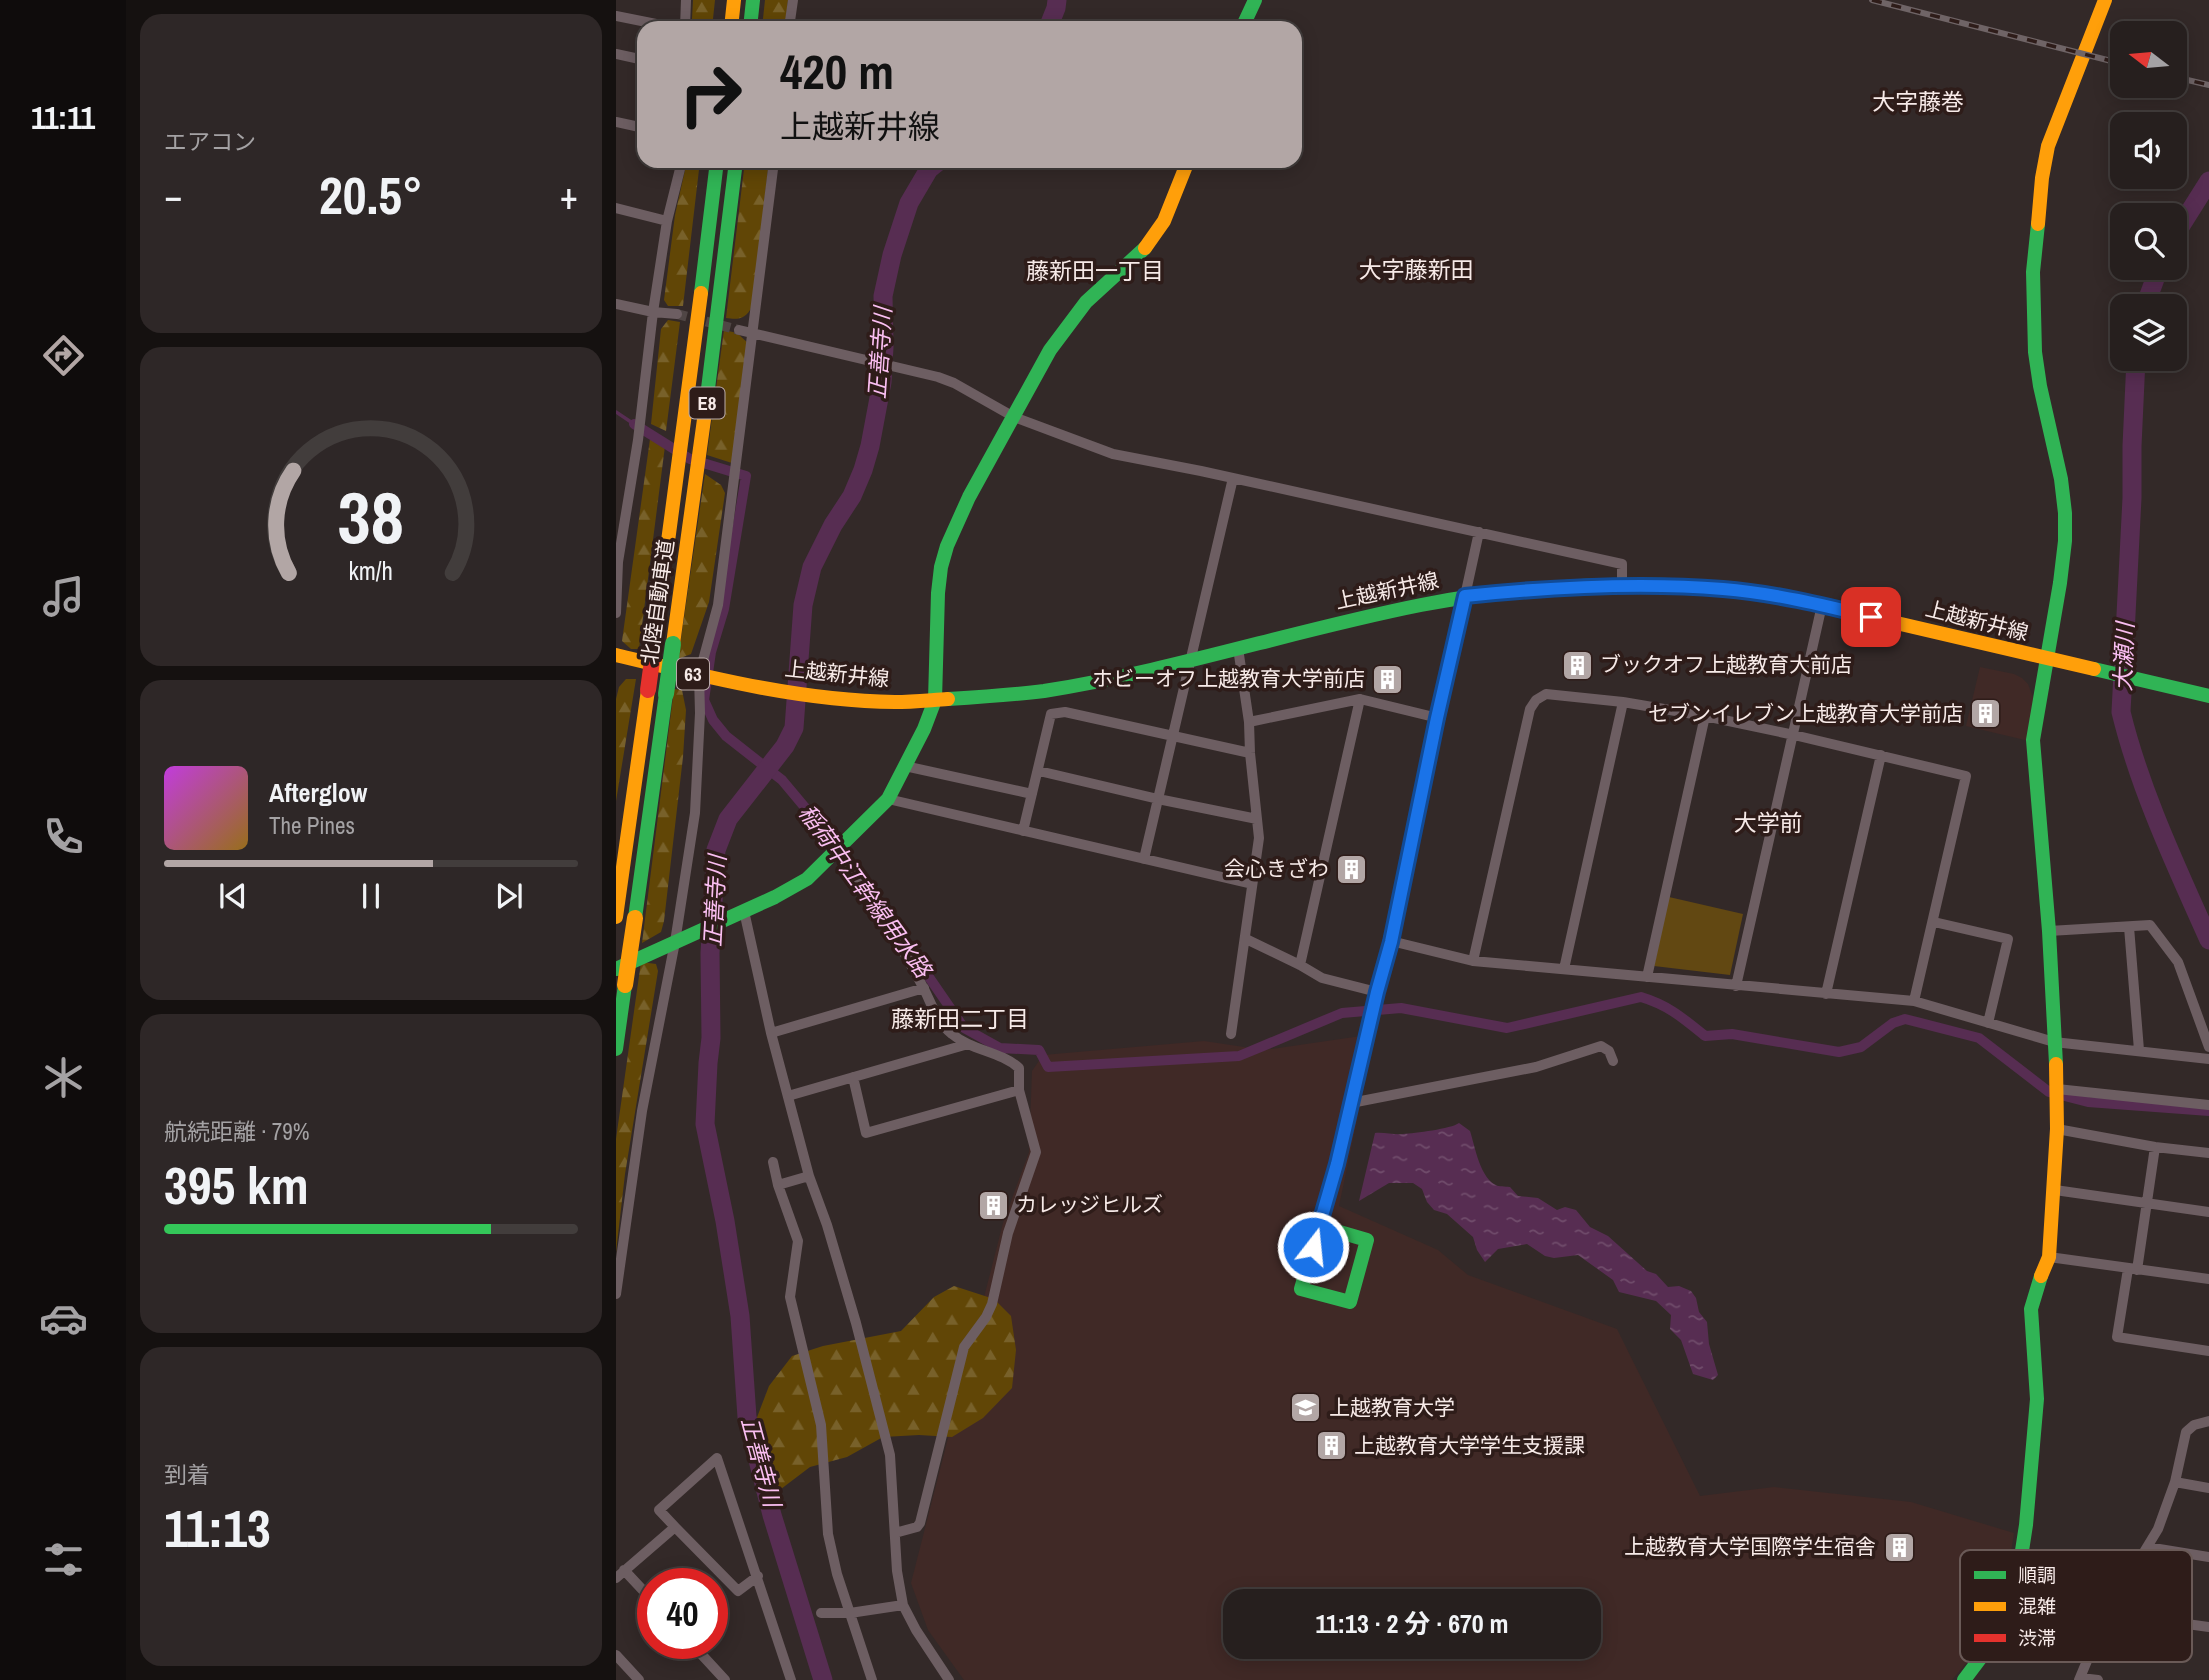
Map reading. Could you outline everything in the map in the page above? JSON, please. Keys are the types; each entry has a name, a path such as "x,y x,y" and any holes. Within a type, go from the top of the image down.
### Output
{"main road":[{"path":"732,21 734,0"},
{"path":"751,21 753,0"},
{"path":"1245,21 1255,0"},
{"path":"2022,1550 2037,1399 2031,1309 2049,1257 2057,1129 2049,931 2033,740 2048,660 2065,541 2061,479 2035,352 2034,272 2042,178 2048,146 2105,0"},
{"name":"北陸自動車道","path":"616,917 691,374 716,168"},
{"name":"北陸自動車道","path":"616,1049 709,386 735,168"},
{"path":"616,969 775,897 807,879 888,799 924,729 935,700 941,567 947,546 969,497 1066,324 1102,286 1143,251 1171,206 1185,168"},
{"name":"上越新井線","path":"616,655 699,675 770,688 891,702 935,700 1061,688 1190,662 1359,617 1465,596 1546,588 1622,586 1726,589 1822,605 2209,696"},
{"path":"1319,1226 1367,1240 1350,1302 1301,1289 1391,942 1465,596"},
{"path":"1964,1680 1978,1662"}],"street":[{"path":"686,21 687,0"},
{"path":"790,21 793,0"},
{"path":"616,16 641,21"},
{"path":"616,54 637,58"},
{"path":"616,122 637,126"},
{"path":"616,613 617,562 638,440 653,312 667,221 680,168"},
{"path":"616,1294 642,1111 675,942 695,813 700,713 699,675 718,605 773,168"},
{"path":"616,208 667,221"},
{"path":"616,304 677,314"},
{"path":"739,330 938,377 954,383 1014,417 1113,454 1622,564 1622,586"},
{"path":"1144,859 1233,478"},
{"path":"616,499 628,502"},
{"path":"1465,596 1479,532"},
{"path":"1736,986 1822,605"},
{"path":"1231,1034 1259,838 1249,722 1238,648"},
{"path":"1474,961 1530,709 1536,700 1546,694 1623,702 1705,716 1966,776 1914,1002"},
{"path":"1249,722 1360,699 1437,718"},
{"path":"1300,965 1360,699"},
{"path":"1564,969 1623,702"},
{"path":"1023,831 1051,714 1065,712 1250,753"},
{"path":"1647,977 1705,716"},
{"path":"1826,993 1881,755"},
{"path":"905,766 1032,794"},
{"path":"1039,771 1158,800 1257,819"},
{"path":"888,799 1252,884"},
{"path":"837,851 889,927 944,1026 968,1044 1012,1061 1019,1068 1019,1090 1036,1152 1008,1233 992,1304 964,1347 920,1523 917,1527 895,1533"},
{"path":"744,911 771,1033 809,1176 827,1224 856,1323 890,1455 897,1571 903,1605 949,1680"},
{"path":"1934,922 2008,939 1988,1023"},
{"path":"2049,931 2150,925 2178,962 2209,1047"},
{"path":"2129,927 2139,1050"},
{"path":"1246,939 1322,978 1377,992"},
{"path":"1391,942 1474,961 1914,1002 2054,1042 2209,1059"},
{"path":"771,1033 924,989"},
{"path":"788,1096 968,1044"},
{"path":"1351,1103 1535,1067 1601,1046 1609,1051 1613,1061"},
{"path":"853,1077 866,1133 1019,1090"},
{"path":"2057,1089 2209,1105"},
{"path":"2057,1129 2155,1147 2209,1153"},
{"path":"2155,1147 2147,1203 2117,1337 2209,1351"},
{"path":"773,1162 778,1185 798,1241 790,1297 821,1425 828,1534 837,1574 872,1680"},
{"path":"778,1185 809,1176"},
{"path":"2055,1190 2209,1212"},
{"path":"2049,1257 2209,1279"},
{"path":"2145,1550 2158,1529 2175,1482 2186,1432 2194,1425 2209,1421"},
{"path":"758,1576 738,1591 659,1510 716,1458 758,1576 789,1676 777,1680"},
{"path":"2175,1482 2209,1488"},
{"path":"616,1578 675,1527"},
{"path":"2147,1546 2170,1550"},
{"path":"624,1570 637,1584"},
{"path":"821,1613 850,1613 903,1605"},
{"path":"616,1655 639,1680"},
{"path":"706,1659 725,1680"},
{"path":"2087,1662 2080,1679 2098,1680"}],"shaded area":[{"name":"セブンイレブン上越教育大学前店","path":"1980,667 2014,674 2028,684 2034,700 2029,741 1966,726"},
{"path":"1669,897 1743,914 1730,975 1654,966"},
{"name":"上越教育大学","path":"1375,1034 1339,1206 1438,1250 1468,1275 1617,1329 1700,1496 1774,1487 1911,1502 2014,1533 2011,1550 1960,1550 1960,1662 1967,1662 1952,1680 964,1680 928,1630 911,1583 1003,1223 1029,1152 1032,1071 1043,1055 1204,1041 1264,1050"}],"green space":[{"path":"693,0 715,0 713,21 692,19"},
{"path":"765,0 788,0 786,21 763,21"},
{"path":"685,168 699,168 683,306 668,306 664,300 675,215"},
{"path":"744,168 768,168 752,307 738,319 726,318"},
{"path":"668,320 680,322 666,431 651,424 661,329"},
{"path":"724,330 737,333 750,345 735,464 707,455"},
{"path":"650,439 665,446 639,649 631,649 622,641"},
{"path":"705,474 721,485 725,493 709,602 691,654 678,659"},
{"path":"626,679 636,679 616,801 616,699 619,687"},
{"path":"674,689 682,690 686,710 664,921 661,932 642,943"},
{"path":"641,962 656,964 658,971 625,1174 616,1252 616,1139"},
{"path":"954,1286 994,1299 1011,1316 1016,1350 1012,1388 983,1418 952,1437 883,1437 847,1457 810,1467 781,1489 758,1483 753,1457 756,1420 769,1386 792,1356 823,1346 901,1331 934,1297"}],"water":[{"path":"1459,1123 1470,1131 1479,1162 1492,1183 1510,1187 1518,1196 1538,1198 1557,1210 1565,1207 1576,1210 1590,1227 1608,1236 1647,1271 1656,1274 1668,1287 1679,1286 1691,1291 1696,1298 1699,1312 1707,1322 1709,1344 1718,1375 1713,1380 1693,1374 1681,1340 1670,1329 1671,1315 1656,1301 1619,1292 1613,1280 1578,1255 1554,1258 1545,1256 1527,1244 1498,1249 1485,1262 1473,1237 1447,1214 1434,1210 1427,1202 1422,1189 1413,1183 1389,1183 1359,1201 1375,1133 1416,1133"}],"waterway":[{"name":"正善寺川","path":"1051,21 1057,0"},
{"name":"正善寺川","path":"823,1680 772,1515 747,1417 740,1316 725,1221 705,1124 711,1038 710,953 716,850 728,819 785,746 794,728 803,605 812,567 833,525 852,496 863,470 882,382 883,296 892,255 909,203 930,168"},
{"name":"大瀬川","path":"2187,216 2209,181"},
{"name":"大瀬川","path":"2149,294 2155,280"},
{"name":"大瀬川","path":"2135,371 2121,712 2148,799 2209,940"},
{"path":"616,412 634,424"},
{"name":"稲荷中江幹線用水路","path":"634,424 690,459 746,476 724,609 711,652 704,700 713,720 726,736 782,780 844,854"},
{"name":"稲荷中江幹線用水路","path":"889,919 964,1028 1000,1048 1039,1050 1048,1067 1239,1056 1342,1013 1401,1008 1507,1028 1641,997 1667,1008 1705,1036 1732,1034 1839,1052 1861,1047 1893,1023 1905,1019 1979,1038 2049,1092 2088,1102 2209,1111"}],"tunnel":[{"path":"677,314 739,330"}],"railway":[{"path":"1872,0 2110,61"},
{"path":"2188,80 2209,85"}],"traffic: fast":[{"path":"751,21 753,0"},
{"path":"1245,21 1255,0"},
{"path":"701,293 716,168"},
{"path":"706,405 735,168"},
{"path":"2038,224 2033,272 2035,352 2061,479 2065,513 2060,583 2033,740 2049,931 2056,1064"},
{"path":"616,969 775,897 807,879 888,799 924,729 935,700 941,567 947,546 969,497 1050,350 1086,302 1145,248"},
{"path":"948,699 1044,691 1091,683 1452,599 1545,588 1670,585"},
{"path":"1437,724 1465,596"},
{"path":"666,694 673,644"},
{"path":"2094,669 2209,696"},
{"path":"635,918 666,694"},
{"path":"1319,1226 1301,1289 1350,1302 1367,1240 1319,1226 1337,1164 1387,954"},
{"path":"616,1049 625,985"},
{"path":"2022,1550 2037,1399 2031,1309 2041,1276"},
{"path":"1964,1680 1978,1662"}],"traffic: slow":[{"path":"732,21 734,0"},
{"path":"2038,224 2048,146 2105,0"},
{"path":"1145,248 1164,221 1185,168"},
{"path":"655,639 701,293"},
{"path":"673,644 706,405"},
{"path":"1670,585 1750,592 1802,601 2094,669"},
{"path":"616,655 754,686 825,697 895,702 948,699"},
{"path":"616,917 648,690"},
{"path":"1387,954 1437,724"},
{"path":"625,985 635,918"},
{"path":"2041,1276 2049,1257 2057,1129 2056,1064"}],"traffic: jam":[{"path":"648,690 655,639"}],"place":[{"name":"ブックオフ上越教育大前店","path":"1577,665"},
{"name":"ホビーオフ上越教育大学前店","path":"1388,679"},
{"name":"セブンイレブン上越教育大学前店","path":"1986,714"},
{"name":"会心きざわ","path":"1352,869"},
{"name":"カレッジヒルズ","path":"993,1205"},
{"name":"上越教育大学","path":"1306,1408"},
{"name":"上越教育大学学生支援課","path":"1331,1446"},
{"name":"上越教育大学国際学生宿舎","path":"1899,1547"}],"district":[{"name":"大字藤巻","path":"1918,102"},
{"name":"大字藤新田","path":"1416,270"},
{"name":"藤新田一丁目","path":"1095,271"},
{"name":"大学前","path":"1768,823"},
{"name":"藤新田二丁目","path":"960,1019"}],"route":[{"path":"1313,1247 1337,1164 1391,942 1465,596 1546,588 1641,585 1726,589 1822,605 1871,617"}]}
